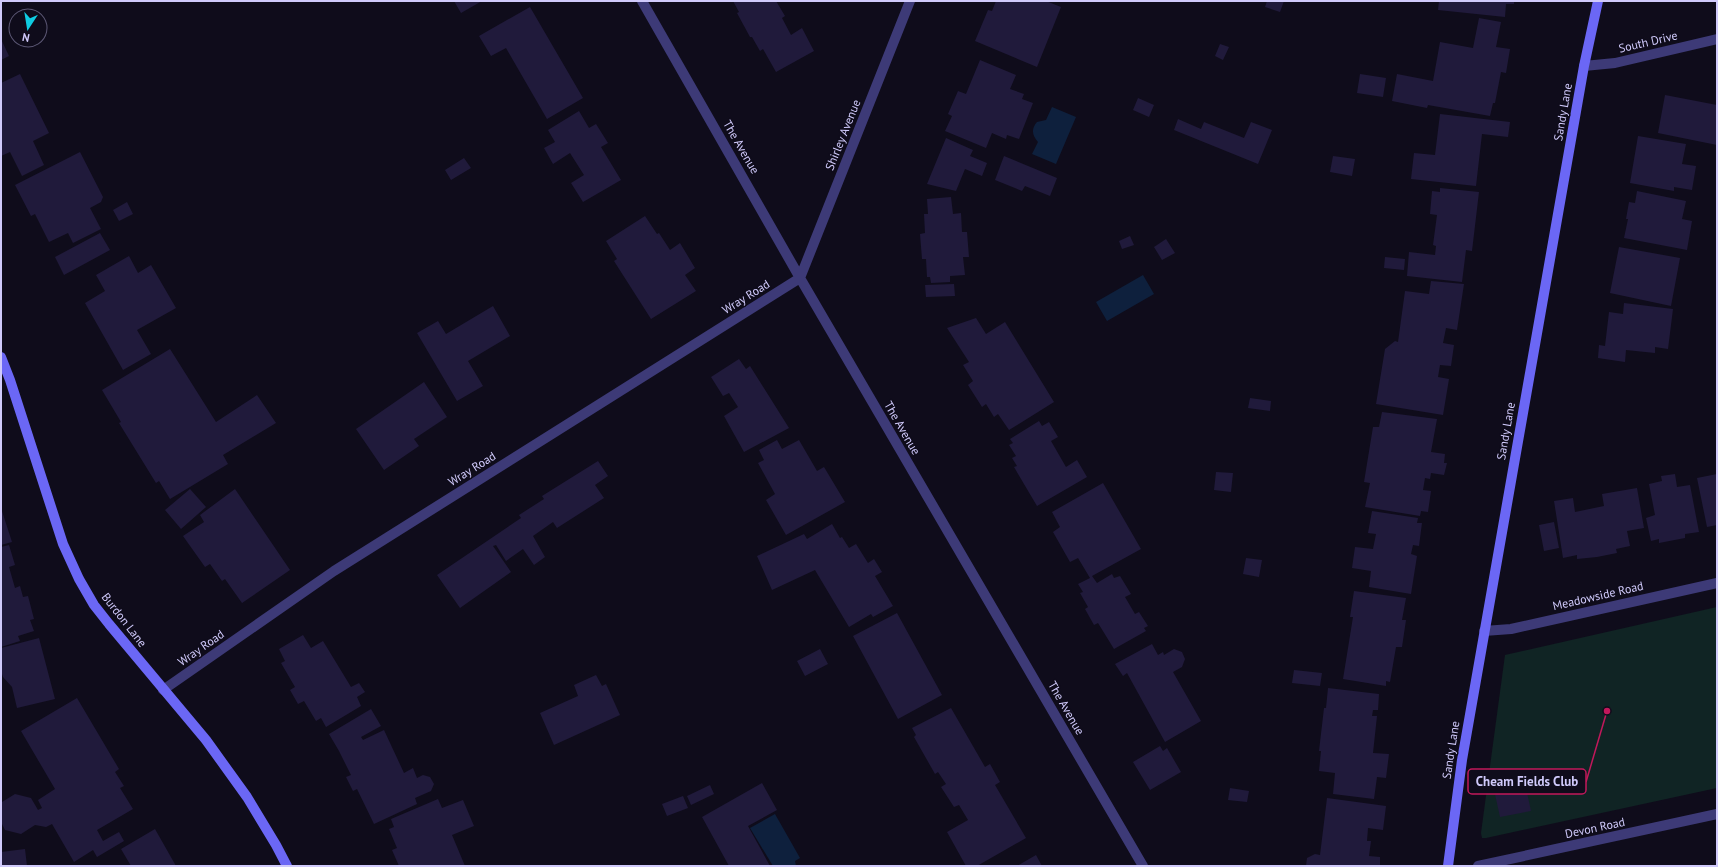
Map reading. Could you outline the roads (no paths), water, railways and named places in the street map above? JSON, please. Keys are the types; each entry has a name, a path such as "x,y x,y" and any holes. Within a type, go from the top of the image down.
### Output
{"street":[{"name":"The Avenue","path":"642,1 800,278 1143,866"},
{"name":"Shirley Avenue","path":"800,278 910,1"},
{"name":"Sandy Lane","path":"1451,866 1462,760 1584,66 1598,1"},
{"name":"South Drive","path":"1584,66 1615,63 1717,39"},
{"name":"Wray Road","path":"163,690 334,571 800,278"},
{"name":"Burdon Lane","path":"1,357 10,380 63,544 79,579 102,615 206,740 247,797 287,866"},
{"name":"Meadowside Road","path":"1484,631 1511,629 1717,583"},
{"name":"Devon Road","path":"1478,866 1717,814"}],"water":[{"path":"1052,107 1076,117 1056,164 1032,154 1038,142 1033,134 1034,127 1037,122 1046,120"},
{"path":"1143,275 1154,294 1107,321 1096,302"},
{"path":"775,814 800,858 795,861 796,866 773,866 750,828"}],"place":[{"name":"Cheam Fields Club","path":"1607,711"}]}
